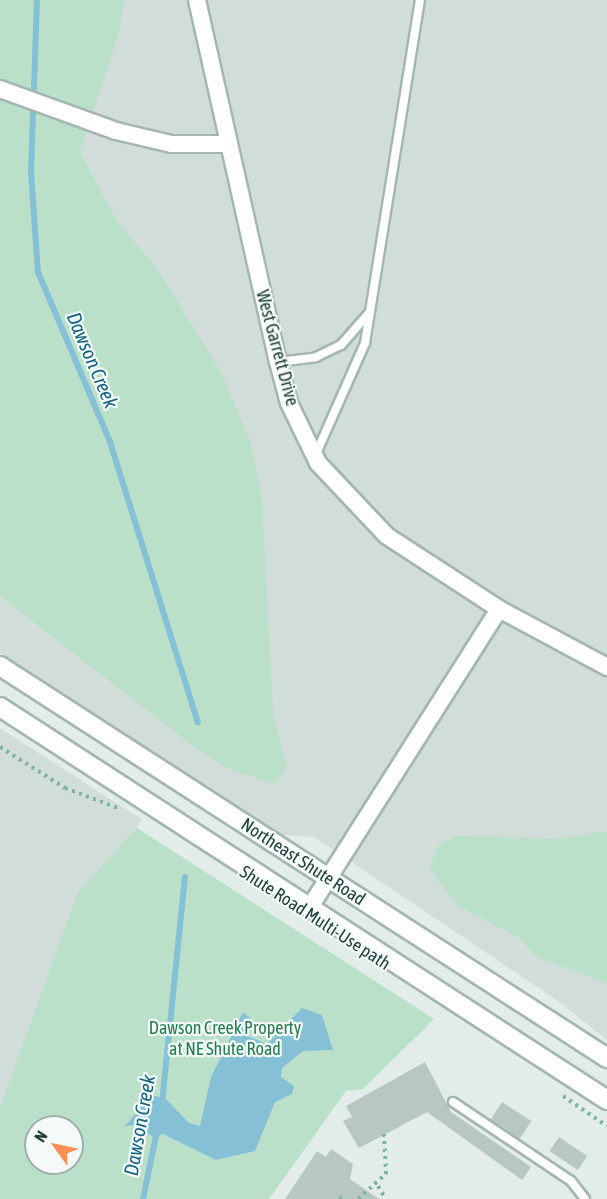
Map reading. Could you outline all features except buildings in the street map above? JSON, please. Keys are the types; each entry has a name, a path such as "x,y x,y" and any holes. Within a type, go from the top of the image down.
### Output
{"main road":[{"name":"Northeast Shute Road","path":"0,666 607,1058"},
{"name":"Northeast Shute Road","path":"0,708 607,1100"}],"street":[{"name":"West Garrett Drive","path":"197,0 227,144 278,362 315,456 353,505 387,536 499,609 607,667"},
{"path":"0,89 116,131 172,144 227,144"},
{"path":"310,907 499,609"}],"lane":[{"path":"315,456 365,343 420,0"},
{"path":"278,362 316,357 341,345 370,312"},
{"path":"453,1101 571,1181 585,1199"}],"path":[{"path":"0,747 65,788 128,813"},
{"path":"556,1092 607,1126"},
{"path":"378,1186 388,1162 384,1134"},
{"path":"378,1186 384,1196"},
{"path":"358,1199 365,1189 378,1186"}],"shaded area":[{"path":"0,0 607,0 607,1040 554,998 314,837 282,835 0,653"},
{"path":"0,728 141,819 0,1164"}],"green space":[{"path":"0,0 124,0 119,32 80,152 116,220 158,270 223,376 251,444 262,501 273,715 287,767 274,784 227,768 193,746 0,596"},
{"name":"Dawson Creek Property at NE Shute Road","path":"137,828 434,1019 363,1089 346,1091 269,1199 0,1199 0,1108 78,892"},
{"path":"607,831 607,983 537,957 518,937 458,906 429,868 439,845 458,836 558,839"}],"water":[{"path":"302,1008 322,1015 333,1050 303,1051 282,1068 281,1077 294,1086 292,1094 275,1102 255,1151 216,1160 163,1134 155,1138 134,1125 125,1126 141,1108 145,1093 166,1099 189,1123 200,1126 211,1077 243,1012 252,1020 247,1036 267,1044"}],"waterway":[{"name":"Dawson Creek","path":"37,0 31,173 38,272 110,442 198,722"},
{"name":"Dawson Creek","path":"162,1103 185,877"},
{"name":"Dawson Creek","path":"143,1199 157,1131"}]}
